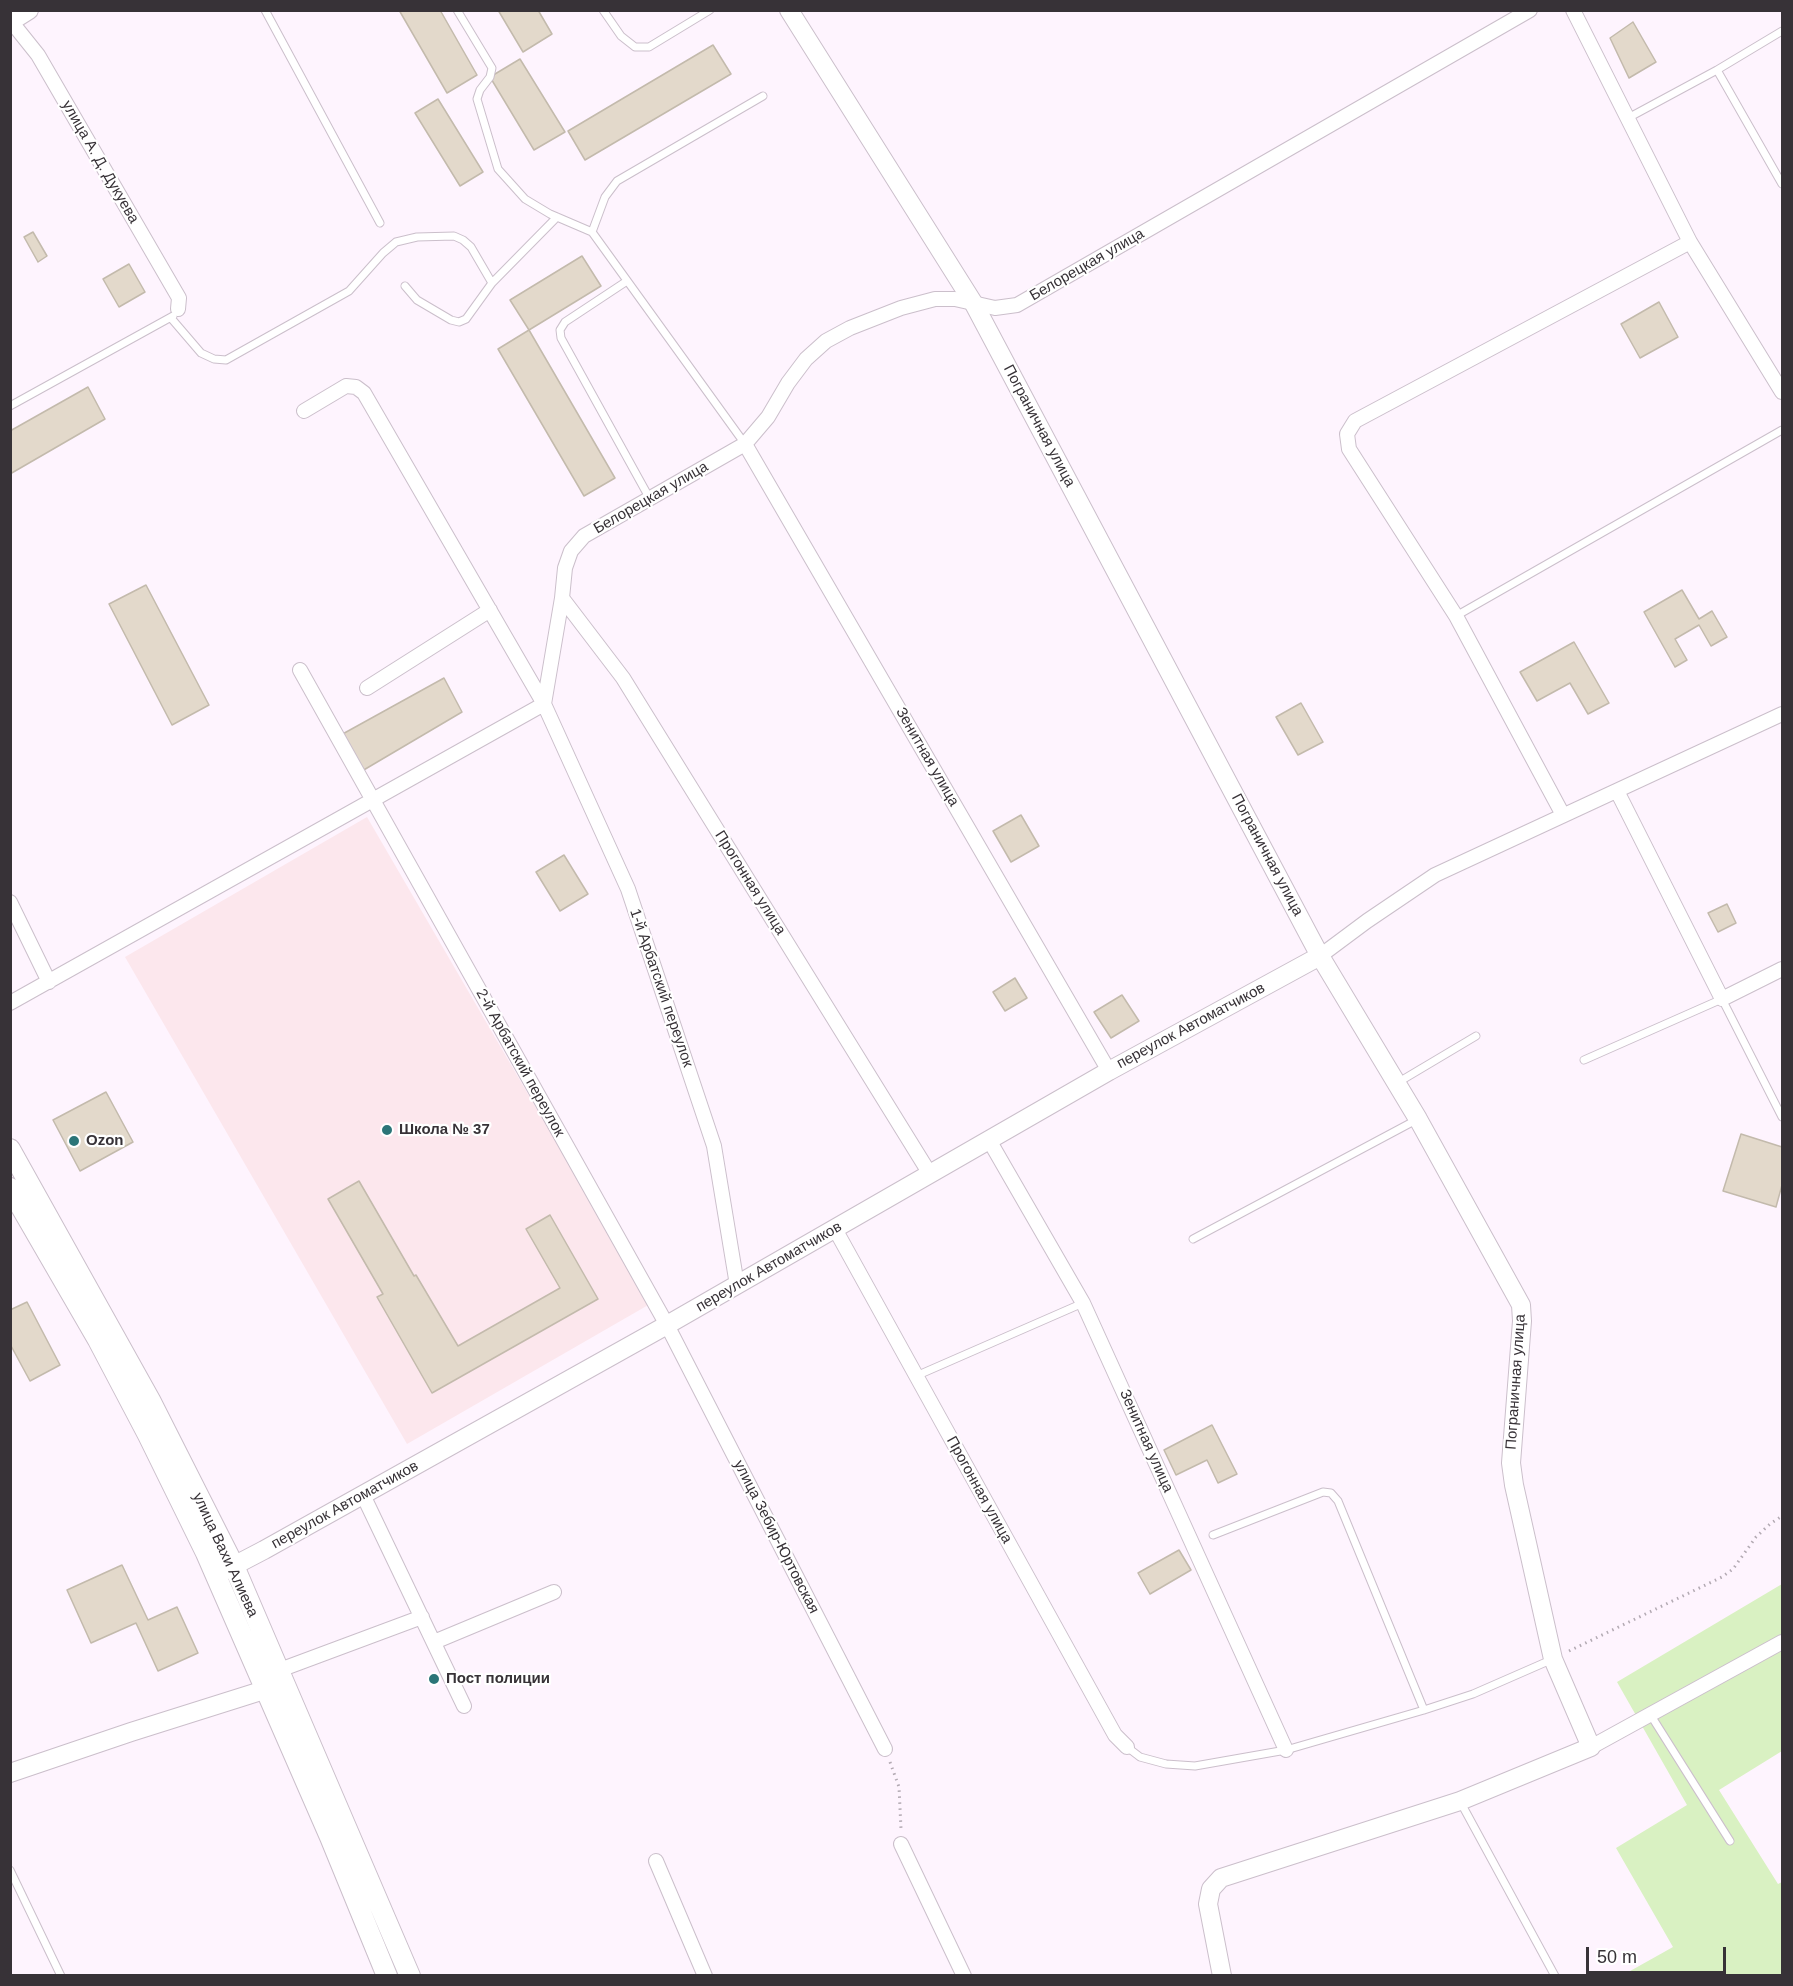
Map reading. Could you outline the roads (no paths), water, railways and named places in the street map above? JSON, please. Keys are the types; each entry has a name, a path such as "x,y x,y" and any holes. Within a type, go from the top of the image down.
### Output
{"main road":[{"name":"улица Вахи Алиева","path":"10,1149 150,1400 234,1566 330,1837 387,1976"},
{"name":"улица Вахи Алиева","path":"10,1188 98,1340 148,1435 215,1575 276,1682 410,1976"}],"street":[{"path":"11,21 29,10"},
{"name":"Пограничная улица","path":"789,10 974,304 1320,957 1418,1119 1521,1305 1522,1321 1511,1463 1514,1485 1553,1659 1591,1747"},
{"name":"Белорецкая улица","path":"562,598 565,568 572,551 584,536 745,444 768,417 800,367 826,341 850,328 901,308 935,299 955,299 995,308 1017,305 1530,10"},
{"path":"1573,10 1690,242 1782,392"},
{"name":"улица А. Д. Дукуева","path":"11,21 38,55 179,298 175,314"},
{"path":"1563,815 1456,616 1349,449 1347,434 1355,421 1690,242"},
{"name":"1-й Арбатский переулок","path":"304,411 346,386 356,387 364,393 544,704 628,889 714,1146 737,1285"},
{"name":"Зенитная улица","path":"745,444 1109,1071"},
{"path":"10,1003 544,704 562,598"},
{"name":"Прогонная улица","path":"562,598 623,678 930,1174"},
{"path":"367,688 490,610"},
{"name":"2-й Арбатский переулок","path":"300,670 667,1325"},
{"path":"1320,957 1367,921 1435,875 1782,714"},
{"path":"1617,791 1722,999 1782,969"},
{"path":"10,902 49,982"},
{"name":"переулок Автоматчиков","path":"215,1575 667,1325 1109,1071 1320,957"},
{"name":"Зенитная улица","path":"989,1140 1083,1303 1286,1750"},
{"name":"Прогонная улица","path":"835,1229 1115,1735 1127,1748"},
{"name":"улица Зебир-Юртовская","path":"667,1325 885,1749"},
{"path":"363,1495 464,1706"},
{"path":"434,1642 554,1592"},
{"path":"10,1773 276,1682 422,1617"},
{"path":"1222,1976 1208,1904 1211,1889 1221,1878 1460,1801 1591,1747 1782,1642"},
{"path":"901,1844 964,1976"},
{"path":"656,1862 705,1976"}],"lane":[{"path":"265,10 380,223"},
{"path":"458,10 492,68 490,77 480,90 477,99 498,169 525,199 557,217 592,232 745,444"},
{"path":"603,10 621,36 635,47 649,47 710,10"},
{"path":"1628,118 1717,70 1782,31"},
{"path":"1717,70 1782,184"},
{"path":"592,232 605,197 617,181 763,96"},
{"path":"405,286 417,300 452,321 459,322 466,319 492,283 557,217"},
{"path":"10,406 175,314 201,353 214,359 226,360 349,291 382,253 396,242 417,237 454,236 471,247 492,283"},
{"path":"627,281 565,322 560,330 561,338 650,499"},
{"path":"1456,616 1782,430"},
{"path":"1584,1060 1722,999 1782,1117"},
{"path":"1396,1083 1476,1036"},
{"path":"1193,1239 1418,1119"},
{"path":"915,1376 1083,1303"},
{"path":"1213,1534 1323,1492 1331,1493 1338,1501 1424,1710"},
{"path":"1127,1748 1140,1757 1166,1764 1195,1766 1286,1750 1473,1694 1553,1659"},
{"path":"1650,1714 1730,1841"},
{"path":"1460,1801 1555,1976"},
{"path":"10,1870 61,1976"}],"place":[{"name":"Школа № 37","path":"387,1130"},
{"name":"Ozon","path":"74,1141"},
{"name":"Пост полиции","path":"434,1679"}]}
